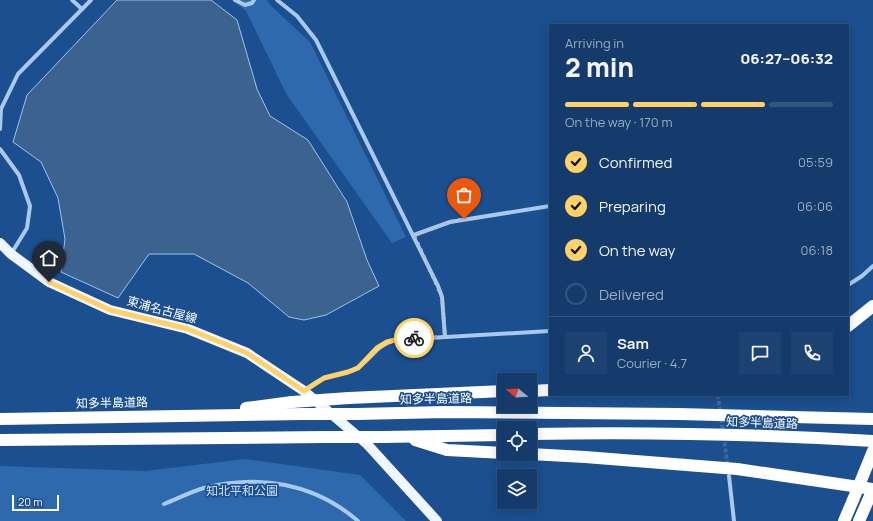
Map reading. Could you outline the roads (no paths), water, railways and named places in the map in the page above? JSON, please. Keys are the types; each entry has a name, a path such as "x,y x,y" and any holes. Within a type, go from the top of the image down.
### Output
{"highway":[{"path":"849,325 873,306"},
{"path":"537,391 549,390"},
{"path":"189,416 292,402 497,391"},
{"name":"知多半島道路","path":"0,419 446,412 679,414 873,419"},
{"name":"知多半島道路","path":"537,434 676,434 873,441"},
{"path":"0,440 497,435"},
{"path":"405,436 447,450 497,453"},
{"path":"844,521 873,450"},
{"path":"537,454 737,470 873,489 859,521"}],"main road":[{"name":"東浦名古屋線","path":"0,243 11,254 49,282 110,310 188,329 247,353 304,391 367,444 437,521"}],"street":[{"path":"72,0 82,9"},
{"path":"0,129 1,109 18,74 91,0"},
{"path":"235,0 245,5 252,3 254,0"},
{"path":"277,0 297,16 316,40 414,235 442,297 445,337"},
{"path":"0,149 19,175 30,206 27,228 11,254"},
{"path":"414,235 450,222 549,206"},
{"path":"849,284 862,276 873,266"},
{"path":"304,391 324,378 358,368 377,348 387,342 406,339 549,331"},
{"path":"729,476 734,521"},
{"path":"164,504 203,488 247,481 268,482 290,486 319,496 336,505 358,521"}],"tunnel":[{"path":"718,396 728,468"}],"park label":[{"name":"知北平和公園","path":"242,491"}]}
